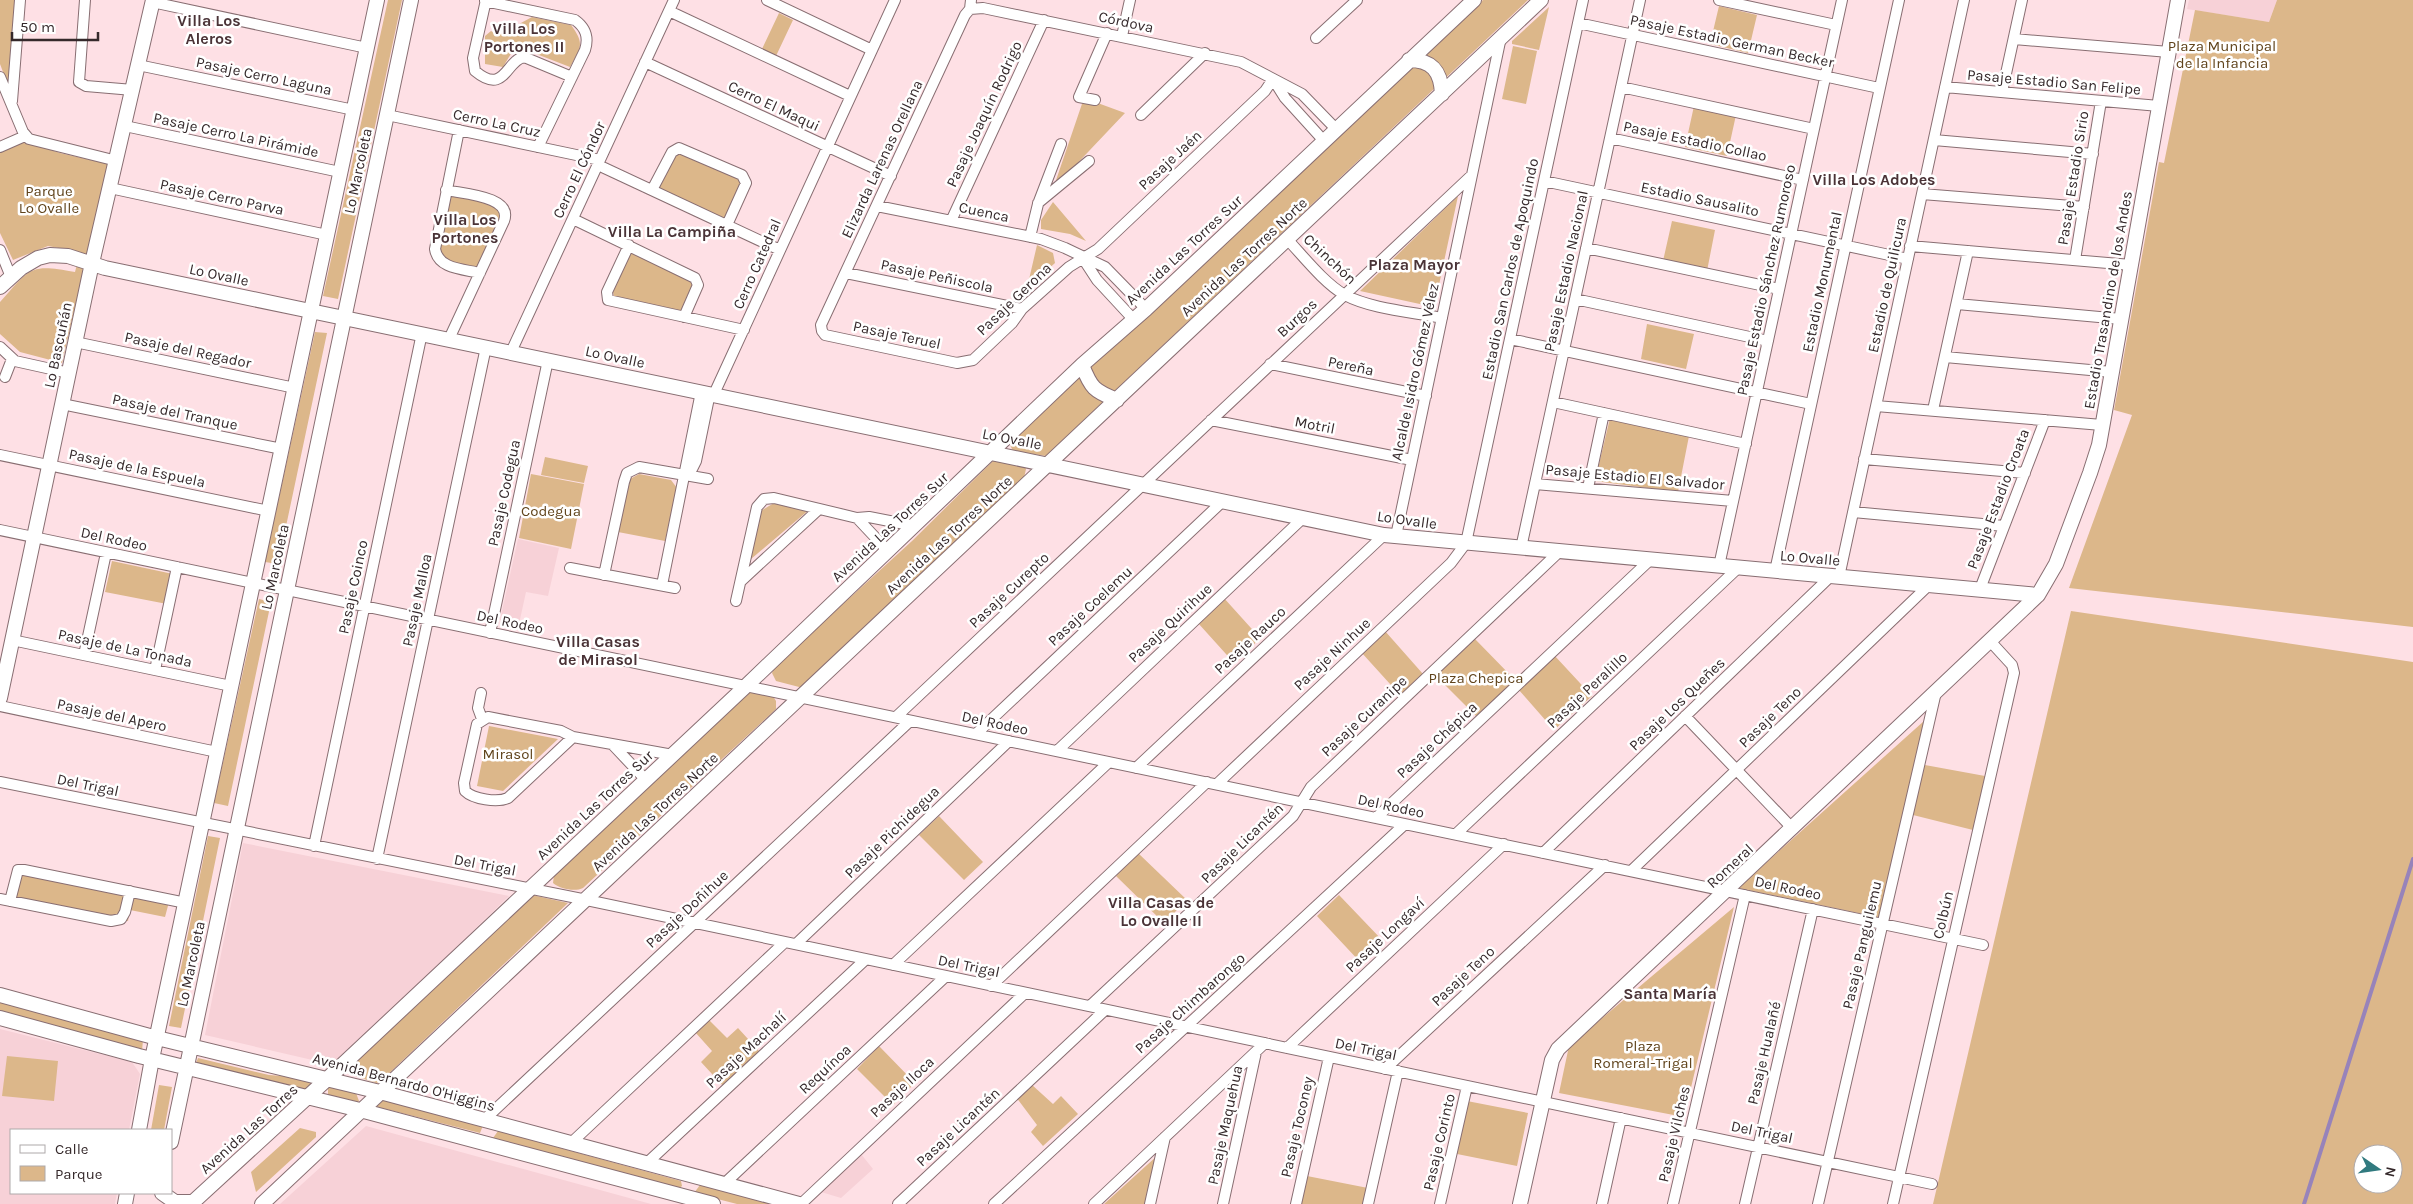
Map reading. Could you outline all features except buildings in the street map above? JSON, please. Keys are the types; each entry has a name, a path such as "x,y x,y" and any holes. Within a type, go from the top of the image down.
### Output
{"street":[{"path":"12,105 20,0"},
{"path":"85,0 79,82 86,86 133,90"},
{"name":"Lo Marcoleta","path":"139,1129 152,1059 377,0"},
{"name":"Lo Marcoleta","path":"172,1137 411,0"},
{"name":"Cerro El Cóndor","path":"511,352 674,0"},
{"path":"767,0 872,50"},
{"path":"1122,36 1130,0"},
{"path":"1316,38 1357,0"},
{"name":"Avenida Las Torres Sur","path":"328,1078 746,686 1082,365 1146,309 1474,0"},
{"name":"Avenida Las Torres Norte","path":"380,1092 1540,0"},
{"name":"Estadio San Carlos de Apoquindo","path":"1466,544 1583,0"},
{"name":"Pasaje Estadio Nacional","path":"1521,548 1640,0"},
{"path":"1719,0 1836,25"},
{"name":"Pasaje Estadio Sánchez Rumoroso","path":"1719,566 1842,0"},
{"name":"Estadio Monumental","path":"1775,571 1899,0"},
{"name":"Estadio de Quilicura","path":"1835,576 1853,512 1964,0"},
{"path":"2002,92 2022,0"},
{"name":"Estadio Trasandino de los Andes","path":"2038,595 2052,573 2060,555 2090,473 2102,425 2178,0"},
{"path":"152,1 367,48"},
{"name":"Lo Bascuñán","path":"0,698 92,263 117,161 152,1"},
{"path":"538,147 572,77 587,41 585,31 572,20 486,1 473,58 473,68 479,74 499,79 505,75 516,59 524,57 572,77"},
{"name":"Cerro Catedral","path":"662,586 685,476 709,393 744,330 893,1"},
{"name":"Córdova","path":"971,5 1241,62 1302,94 1336,129"},
{"name":"Elizarda Larenas Orellana","path":"822,331 821,325 971,5"},
{"path":"669,11 850,96"},
{"name":"Pasaje Joaquín Rodrigo","path":"951,221 1044,20"},
{"name":"Pasaje Estadio German Becker","path":"1578,23 1880,88"},
{"path":"1095,100 1079,97 1107,33"},
{"name":"Alcalde Isidro Gómez Vélez","path":"1390,536 1412,460 1501,37"},
{"path":"2014,39 2169,52"},
{"path":"1141,115 1205,53"},
{"path":"1410,60 1428,62 1436,68 1440,76 1442,94"},
{"name":"Cerro El Maqui","path":"645,62 891,176"},
{"name":"Pasaje Cerro Laguna","path":"138,65 354,110"},
{"path":"0,77 25,136 34,142 117,161"},
{"name":"Córdova","path":"1273,79 1290,104 1324,141"},
{"name":"Pasaje Jaén","path":"1082,257 1098,249 1265,91 1273,79"},
{"path":"1621,87 1814,129"},
{"name":"Pasaje Estadio San Felipe","path":"1945,87 2159,106"},
{"path":"1290,104 1294,97 1302,94"},
{"name":"Pasaje Estadio Sirio","path":"2075,260 2102,101"},
{"name":"Cerro La Cruz","path":"387,115 599,162 652,190 780,250"},
{"name":"Pasaje Cerro La Pirámide","path":"125,126 340,172"},
{"path":"459,130 436,240 436,253 446,265 480,273"},
{"path":"0,147 25,136"},
{"name":"Pasaje Estadio Collao","path":"1610,138 1803,180"},
{"path":"1934,140 2093,154"},
{"path":"1030,237 1038,204 1062,144"},
{"path":"652,190 672,152 679,148 742,176 746,183 727,225"},
{"path":"1038,204 1088,161"},
{"name":"Burgos","path":"1143,484 1472,175"},
{"name":"Estadio Sausalito","path":"1544,181 1908,259"},
{"name":"Pasaje Cerro Parva","path":"110,188 327,235"},
{"path":"446,190 496,201 505,210 504,221 449,339"},
{"path":"1922,194 2084,207"},
{"name":"Cuenca","path":"877,206 1030,237 1065,248 1105,267 1146,309"},
{"path":"573,219 697,279 698,285 684,317"},
{"name":"Chinchón","path":"1287,239 1334,287 1345,294 1362,301 1442,318"},
{"path":"628,245 607,292 608,300 744,330"},
{"path":"1910,246 2131,265"},
{"path":"1586,248 1779,290"},
{"path":"0,250 6,274"},
{"path":"1933,410 1968,251"},
{"name":"Lo Ovalle","path":"0,287 6,274 31,262 50,255 68,256 105,268 1390,536 2038,595"},
{"path":"1082,257 1097,280 1134,320"},
{"name":"Pasaje Gerona","path":"968,363 1012,323 1022,310 1082,257"},
{"name":"Pasaje Peñiscola","path":"846,272 1022,310"},
{"path":"1575,299 1768,341"},
{"path":"1956,304 2121,319"},
{"name":"Pasaje Teruel","path":"822,331 828,336 957,363 968,363"},
{"name":"Pasaje Coinco","path":"314,846 422,333"},
{"path":"1510,339 1811,404"},
{"name":"Pasaje del Regador","path":"75,342 295,388"},
{"name":"Pasaje Malloa","path":"377,859 486,347"},
{"path":"0,348 12,360 69,373"},
{"path":"1944,358 2112,372"},
{"path":"5,377 12,360"},
{"name":"Pasaje Codegua","path":"490,633 548,360"},
{"name":"Pereña","path":"1270,364 1426,396"},
{"path":"1082,365 1089,382 1096,392 1117,400"},
{"path":"1552,402 1746,444"},
{"name":"Pasaje del Tranque","path":"62,404 282,449"},
{"path":"1876,406 2102,425"},
{"path":"1588,488 1604,413"},
{"name":"Motril","path":"1211,420 1412,460"},
{"name":"Pasaje Estadio Croata","path":"1980,589 2045,420"},
{"name":"Pasaje de la Espuela","path":"0,455 269,510"},
{"path":"1864,459 2025,473"},
{"path":"604,574 627,473 639,467 708,479"},
{"name":"Pasaje Curepto","path":"896,717 1143,484"},
{"name":"Pasaje Estadio El Salvador","path":"1535,484 1733,501"},
{"path":"736,601 757,507 761,501 770,497 857,518 869,517 915,526"},
{"name":"Pasaje Coelemu","path":"976,734 1224,500"},
{"path":"741,581 819,509"},
{"path":"1853,512 2004,526"},
{"name":"Pasaje Quirihue","path":"1056,751 1304,517"},
{"path":"857,518 888,551"},
{"name":"Del Rodeo","path":"0,530 1983,944"},
{"name":"Pasaje Rauco","path":"1136,768 1390,536"},
{"name":"Pasaje Ninhue","path":"1212,783 1451,563 1466,544"},
{"name":"Pasaje Curanipe","path":"1302,802 1312,787 1560,551"},
{"path":"84,655 106,553"},
{"name":"Pasaje Chépica","path":"1376,818 1650,560"},
{"path":"155,670 177,567"},
{"path":"570,568 676,588"},
{"name":"Pasaje Peralillo","path":"1456,834 1738,568"},
{"name":"Pasaje Los Queñes","path":"1543,852 1835,576"},
{"name":"Pasaje Teno","path":"1630,871 1929,585"},
{"name":"Romeral","path":"1520,1204 1552,1060 1558,1049 1793,829 2038,595"},
{"name":"Pasaje de La Tonada","path":"12,640 232,686"},
{"name":"Colbún","path":"1893,1204 2014,673 2012,665 1990,641"},
{"name":"Pasaje Panguilemu","path":"1818,1204 1936,692"},
{"path":"481,693 478,708 482,719"},
{"name":"Pasaje del Apero","path":"0,706 217,752"},
{"path":"1686,716 1793,829"},
{"path":"573,737 508,798 494,800 469,794 464,787 476,727 482,719 491,717 561,731 573,737 629,745 673,755"},
{"name":"Pasaje Doñihue","path":"484,1120 910,720"},
{"name":"Pasaje Pichidegua","path":"566,1142 790,943 1009,741"},
{"path":"612,744 646,780"},
{"path":"893,965 1109,762"},
{"name":"Del Trigal","path":"0,782 585,900 1932,1184"},
{"path":"991,986 1212,783"},
{"name":"Pasaje Licantén","path":"1090,1006 1293,816 1302,802"},
{"name":"Pasaje Chimbarongo","path":"994,1204 1405,824"},
{"name":"Pasaje Longaví","path":"1287,1048 1504,844"},
{"name":"Pasaje Teno","path":"1386,1068 1605,865"},
{"path":"130,891 125,912 121,919 112,921 5,900 18,870 24,870 130,891 186,903"},
{"name":"Pasaje Vilches","path":"1672,1204 1745,895"},
{"name":"Pasaje Hualañé","path":"1746,1204 1813,909"},
{"name":"Pasaje Machalí","path":"647,1163 866,959"},
{"name":"Requínoa","path":"724,1184 946,976"},
{"name":"Pasaje Iloca","path":"800,1204 1024,993"},
{"name":"Avenida Bernardo O'Higgins","path":"0,995 157,1038 328,1078 800,1204"},
{"name":"Pasaje Licantén","path":"898,1204 1106,1010"},
{"path":"0,1018 152,1059 360,1110 713,1204"},
{"path":"1094,1204 1265,1043"},
{"name":"Pasaje Maquehua","path":"1223,1204 1256,1052"},
{"name":"Pasaje Toconey","path":"1296,1204 1329,1057"},
{"path":"1368,1204 1398,1071"},
{"name":"Avenida Las Torres","path":"192,1203 328,1078"},
{"name":"Pasaje Corinto","path":"1440,1204 1467,1086"},
{"path":"262,1204 380,1092"},
{"path":"1602,1204 1622,1118"},
{"path":"1150,1204 1165,1137"},
{"path":"556,1162 555,1153 566,1142"},
{"path":"680,1195 686,1185 685,1174"},
{"path":"163,1194 175,1202 192,1203"}],"shaded area":[{"path":"2189,0 2277,0 2269,22 2187,9"},
{"path":"518,539 559,548 548,596 526,592 519,624 500,620"},
{"path":"243,843 509,896 334,1065 205,1035"},
{"path":"0,1029 132,1062 140,1074 129,1129 10,1129 10,1194 117,1194 115,1204 0,1204"},
{"path":"366,1126 651,1204 280,1204"},
{"path":"861,1154 873,1169 841,1198 821,1192"}],"green space":[{"path":"0,0 17,0 8,85 0,64"},
{"path":"388,0 402,0 338,299 323,296"},
{"path":"1483,0 1528,0 1046,456 1013,451 1009,443"},
{"name":"Plaza Municipal de la Infancia","path":"2277,0 2413,0 2413,627 2069,588 2132,415 2114,410 2159,162 2164,163 2195,10 2269,22"},
{"path":"1719,6 1757,15 1748,53 1710,44"},
{"path":"1549,7 1539,50 1512,44 1512,41"},
{"path":"779,13 793,20 776,56 762,49"},
{"path":"532,17 571,25 580,41 580,46 570,67 526,50 512,52 503,67 485,64 485,36 491,31 499,35"},
{"path":"1513,46 1537,51 1526,104 1502,99"},
{"path":"1084,98 1125,113 1053,189"},
{"path":"1694,106 1736,115 1727,156 1685,147"},
{"name":"Parque Lo Ovalle","path":"24,141 60,153 108,164 62,363 20,352 0,334 0,302 18,282 31,271 39,269 60,269 75,272 80,252 48,246 13,260 0,233 0,152"},
{"path":"679,151 741,180 742,182 727,217 722,218 660,189 659,186 675,154"},
{"path":"450,196 493,203 503,212 480,268 448,263 438,251"},
{"path":"1458,196 1436,299 1429,306 1360,291"},
{"path":"1053,202 1086,241 1070,234 1041,229 1041,220"},
{"path":"1672,221 1715,230 1707,271 1663,261"},
{"path":"1037,245 1053,253 1055,263 1027,288"},
{"path":"631,252 695,283 682,311 614,296 613,292"},
{"path":"1647,324 1694,334 1686,369 1641,359"},
{"path":"315,332 327,333 278,564 265,562"},
{"path":"1610,418 1689,436 1678,492 1595,481"},
{"path":"545,457 588,466 584,483 541,475"},
{"path":"997,457 1024,465 1026,469 1024,478 803,688 776,681 772,673 775,666 912,541"},
{"name":"Codegua","path":"531,474 584,484 571,549 519,538"},
{"path":"639,474 671,480 677,488 665,541 618,532 630,479"},
{"path":"774,503 810,509 751,559 759,512"},
{"path":"112,561 173,574 167,604 105,592"},
{"path":"1223,597 1260,638 1235,664 1198,623"},
{"path":"259,599 271,602 228,806 214,803"},
{"path":"2071,611 2413,662 2413,1204 1933,1204"},
{"path":"1385,631 1423,674 1400,695 1361,652"},
{"name":"Plaza Chepica","path":"1475,639 1515,680 1477,717 1436,676"},
{"path":"1554,655 1592,696 1554,730 1518,689"},
{"path":"748,691 773,696 776,701 776,709 583,888 576,890 568,889 553,883 554,875"},
{"path":"1924,721 1914,763 1985,776 1973,830 1905,813 1882,918 1738,888"},
{"name":"Mirasol","path":"489,726 558,739 503,791 477,786"},
{"path":"939,816 983,862 964,880 919,835"},
{"path":"208,836 220,838 181,1028 169,1026"},
{"path":"1138,853 1187,900 1164,923 1116,876"},
{"path":"20,871 169,902 165,917 130,910 128,921 15,897"},
{"path":"532,895 568,903 380,1082 376,1083 352,1075 349,1065"},
{"path":"1339,895 1383,941 1361,963 1317,916"},
{"name":"Plaza Romeral-Trigal","path":"1734,907 1684,1117 1559,1093 1569,1046"},
{"path":"0,1001 143,1040 142,1051 0,1012"},
{"path":"708,1019 727,1038 738,1028 759,1051 723,1086 701,1062 712,1051 695,1032"},
{"path":"879,1046 915,1083 893,1105 857,1069"},
{"path":"7,1056 58,1061 54,1101 2,1096"},
{"path":"198,1058 269,1075 295,1077 314,1082 305,1090 196,1063"},
{"path":"1031,1084 1053,1104 1061,1096 1078,1114 1043,1146 1031,1132 1037,1125 1016,1097"},
{"path":"159,1085 172,1087 164,1129 151,1129"},
{"path":"328,1086 356,1093 359,1101 357,1103 331,1097 328,1094"},
{"path":"383,1098 484,1123 480,1133 374,1106"},
{"path":"1467,1101 1528,1113 1517,1166 1457,1154"},
{"path":"300,1128 316,1132 316,1137 256,1192 251,1172"},
{"path":"498,1131 681,1181 682,1186 678,1189 493,1138"},
{"path":"1158,1155 1146,1204 1104,1204"},
{"path":"1307,1176 1368,1188 1365,1204 1301,1204"},
{"path":"700,1185 771,1204 737,1204 694,1193"}],"waterway":[{"path":"2304,1204 2413,859"}],"district":[{"name":"Villa Los Aleros","path":"209,29"},
{"name":"Villa Los Portones II","path":"524,37"},
{"name":"Villa Los Adobes","path":"1874,179"},
{"name":"Villa Los Portones","path":"465,228"},
{"name":"Villa La Campiña","path":"672,231"},
{"name":"Plaza Mayor","path":"1414,264"},
{"name":"Villa Casas de Mirasol","path":"598,650"},
{"name":"Villa Casas de Lo Ovalle II","path":"1161,911"},
{"name":"Santa María","path":"1670,993"}]}
